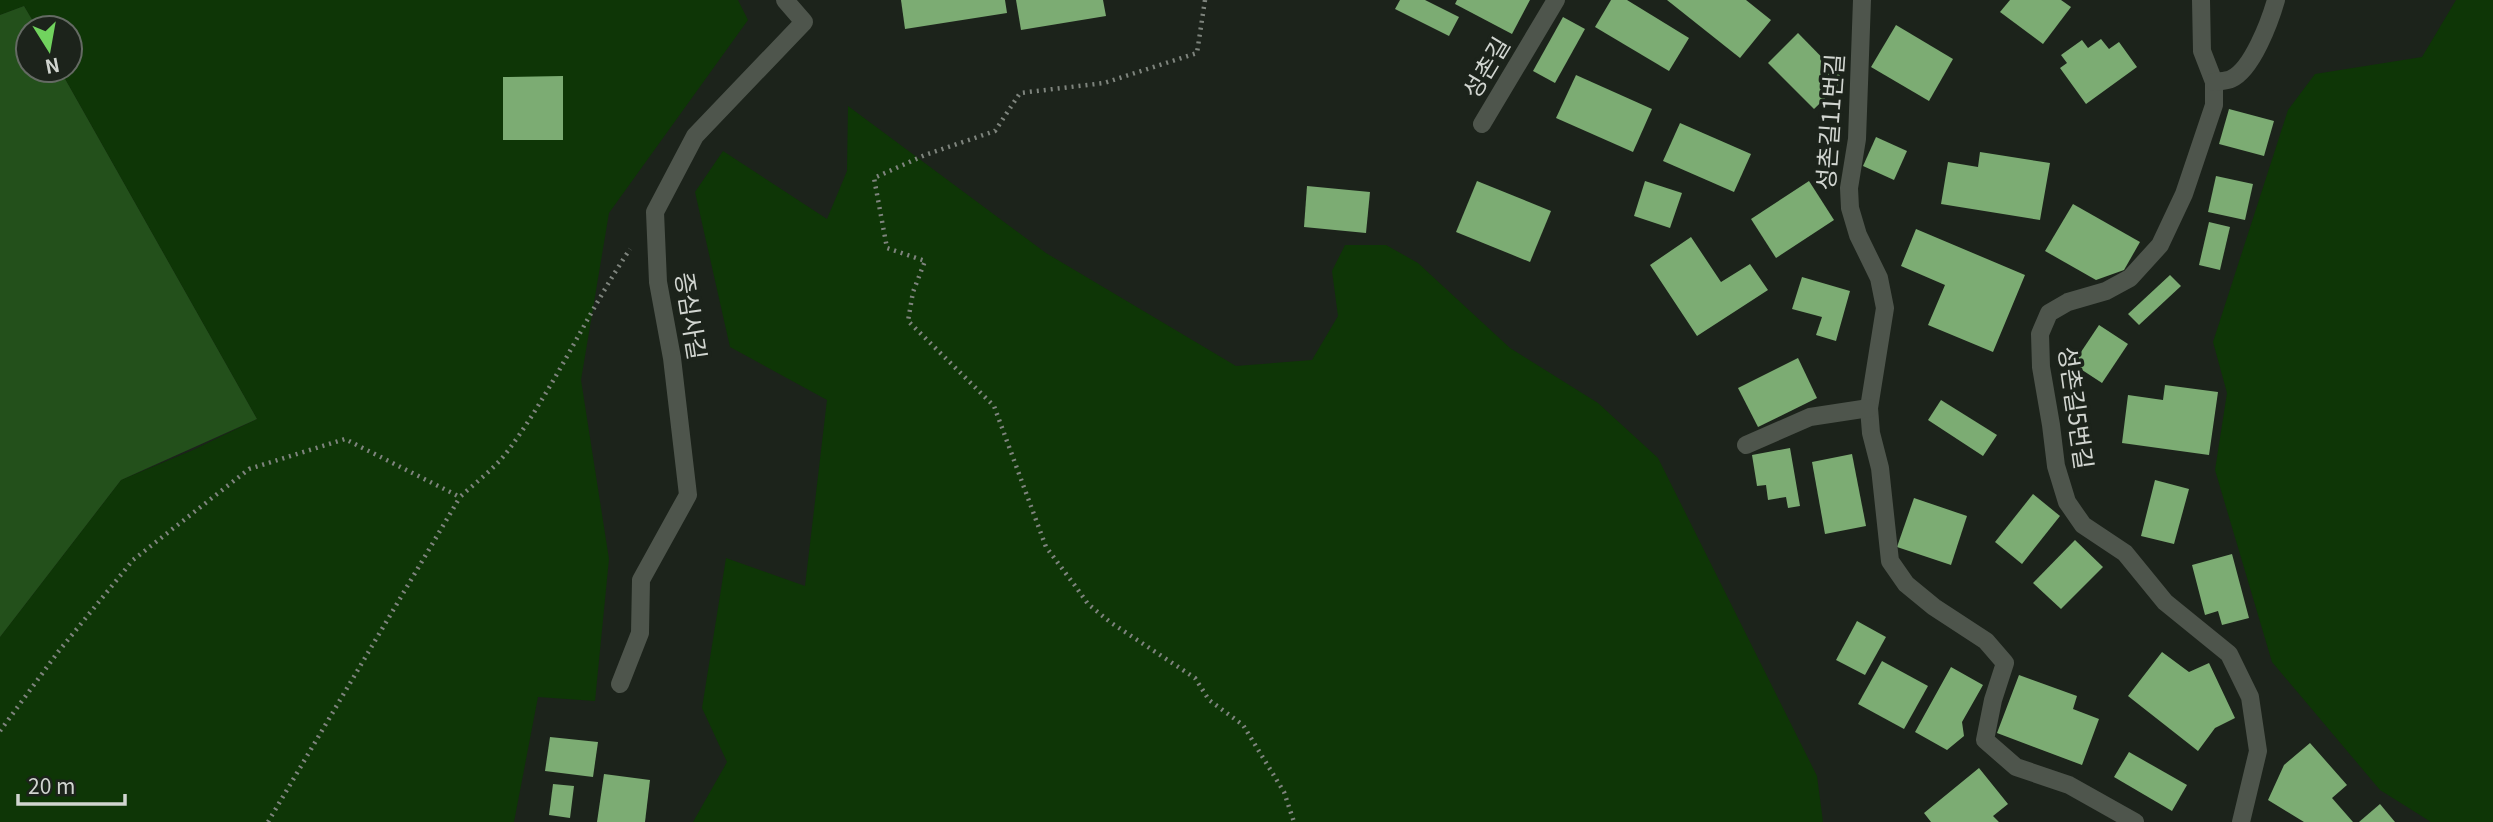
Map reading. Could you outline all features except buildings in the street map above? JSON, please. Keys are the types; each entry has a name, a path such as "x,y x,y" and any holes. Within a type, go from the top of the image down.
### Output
{"lane":[{"path":"655,212 695,136 804,22 785,0"},
{"name":"성촌길","path":"1482,124 1556,0"},
{"name":"성촌길11번길","path":"1863,0 1857,139 1849,188 1850,208 1858,235 1879,278 1885,308 1869,408 1871,433 1880,468 1890,561 1906,584 1934,607 1986,641 2005,663 1993,700 1985,740 2016,767 2068,785 2135,822"},
{"name":"성촌길5번길","path":"2201,0 2203,51 2214,82 2214,105 2185,194 2160,245 2130,278 2106,291 2068,302 2049,313 2040,334 2041,367 2052,425 2056,466 2067,502 2083,525 2125,553 2165,602 2229,654 2250,698 2258,751 2241,822"},
{"path":"2214,82 2231,79 2243,69 2265,32 2276,0"},
{"name":"증심사길","path":"620,684 640,633 641,580 688,495 672,358 658,282 655,212"},
{"path":"1746,445 1810,417 1869,408"}],"path":[{"path":"1205,0 1197,53 1104,83 1020,93 995,131 925,155 874,178 887,248 925,261 913,292 908,321 994,406 1046,547 1088,604 1139,643 1195,678 1209,700 1243,725 1284,792 1294,822"},
{"path":"268,822 460,497 505,454 554,380 602,290 655,212"},
{"path":"0,731 58,652 133,560 249,469 345,439 460,497"}],"shaded area":[{"path":"0,0 738,0 748,20 609,213 581,380 609,559 595,701 538,697 514,822 0,822 0,637 121,480 257,419 68,84 84,84 84,14 29,14 24,6 0,15"},
{"path":"2456,0 2493,0 2493,822 2431,822 2380,790 2272,662 2215,470 2227,393 2213,342 2288,110 2315,74 2422,57"},
{"path":"24,6 29,14 14,14 14,84 68,84 257,419 121,480 0,637 0,15"},
{"path":"848,106 1046,253 1236,366 1312,360 1338,316 1332,271 1345,245 1386,245 1418,263 1510,348 1598,403 1658,458 1817,776 1823,822 693,822 727,762 702,708 726,558 805,586 827,400 730,347 695,192 723,151 827,219 847,171"}]}
